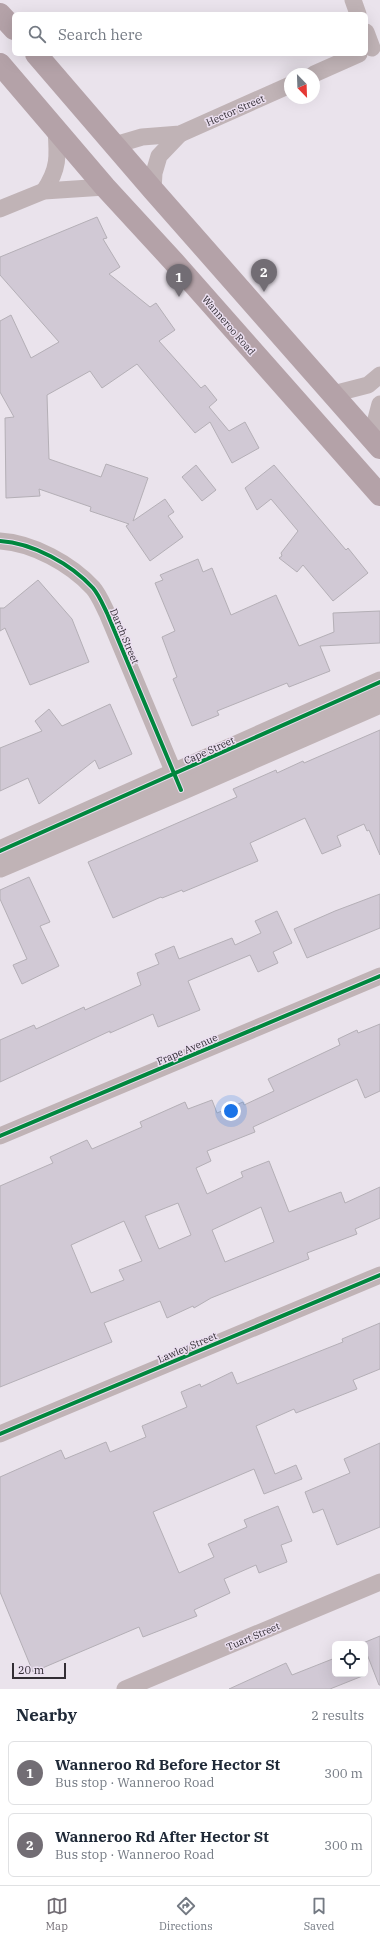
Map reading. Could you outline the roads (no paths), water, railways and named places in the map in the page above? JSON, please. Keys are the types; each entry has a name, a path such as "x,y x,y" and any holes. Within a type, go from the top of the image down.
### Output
{"highway":[{"path":"0,14 12,27"},
{"path":"38,56 375,443"},
{"name":"Wanneroo Road","path":"0,64 105,187 179,268 380,495"}],"street":[{"path":"353,0 357,12"},
{"path":"320,71 349,56"},
{"name":"Hector Street","path":"115,145 142,137 180,134 284,88"},
{"path":"44,191 52,180 58,162 56,130"},
{"name":"Hector Street","path":"153,190 154,173 159,156 180,134"},
{"path":"0,209 44,191 105,187"},
{"path":"333,394 368,385 380,375"},
{"path":"375,443 380,404"},
{"name":"Darch Street","path":"0,541 12,542 37,550 78,574 94,590 107,612 178,782"},
{"name":"Cape Street","path":"0,867 178,782 380,682"},
{"name":"Cape Street","path":"0,851 380,703"},
{"name":"Frape Avenue","path":"0,1136 380,976"},
{"name":"Lawley Street","path":"0,1434 380,1275"},
{"name":"Tuart Street","path":"125,1689 380,1582"}],"place":[{"name":"Wanneroo Rd After Hector St","path":"264,292"},
{"name":"Wanneroo Rd Before Hector St","path":"179,297"}]}
